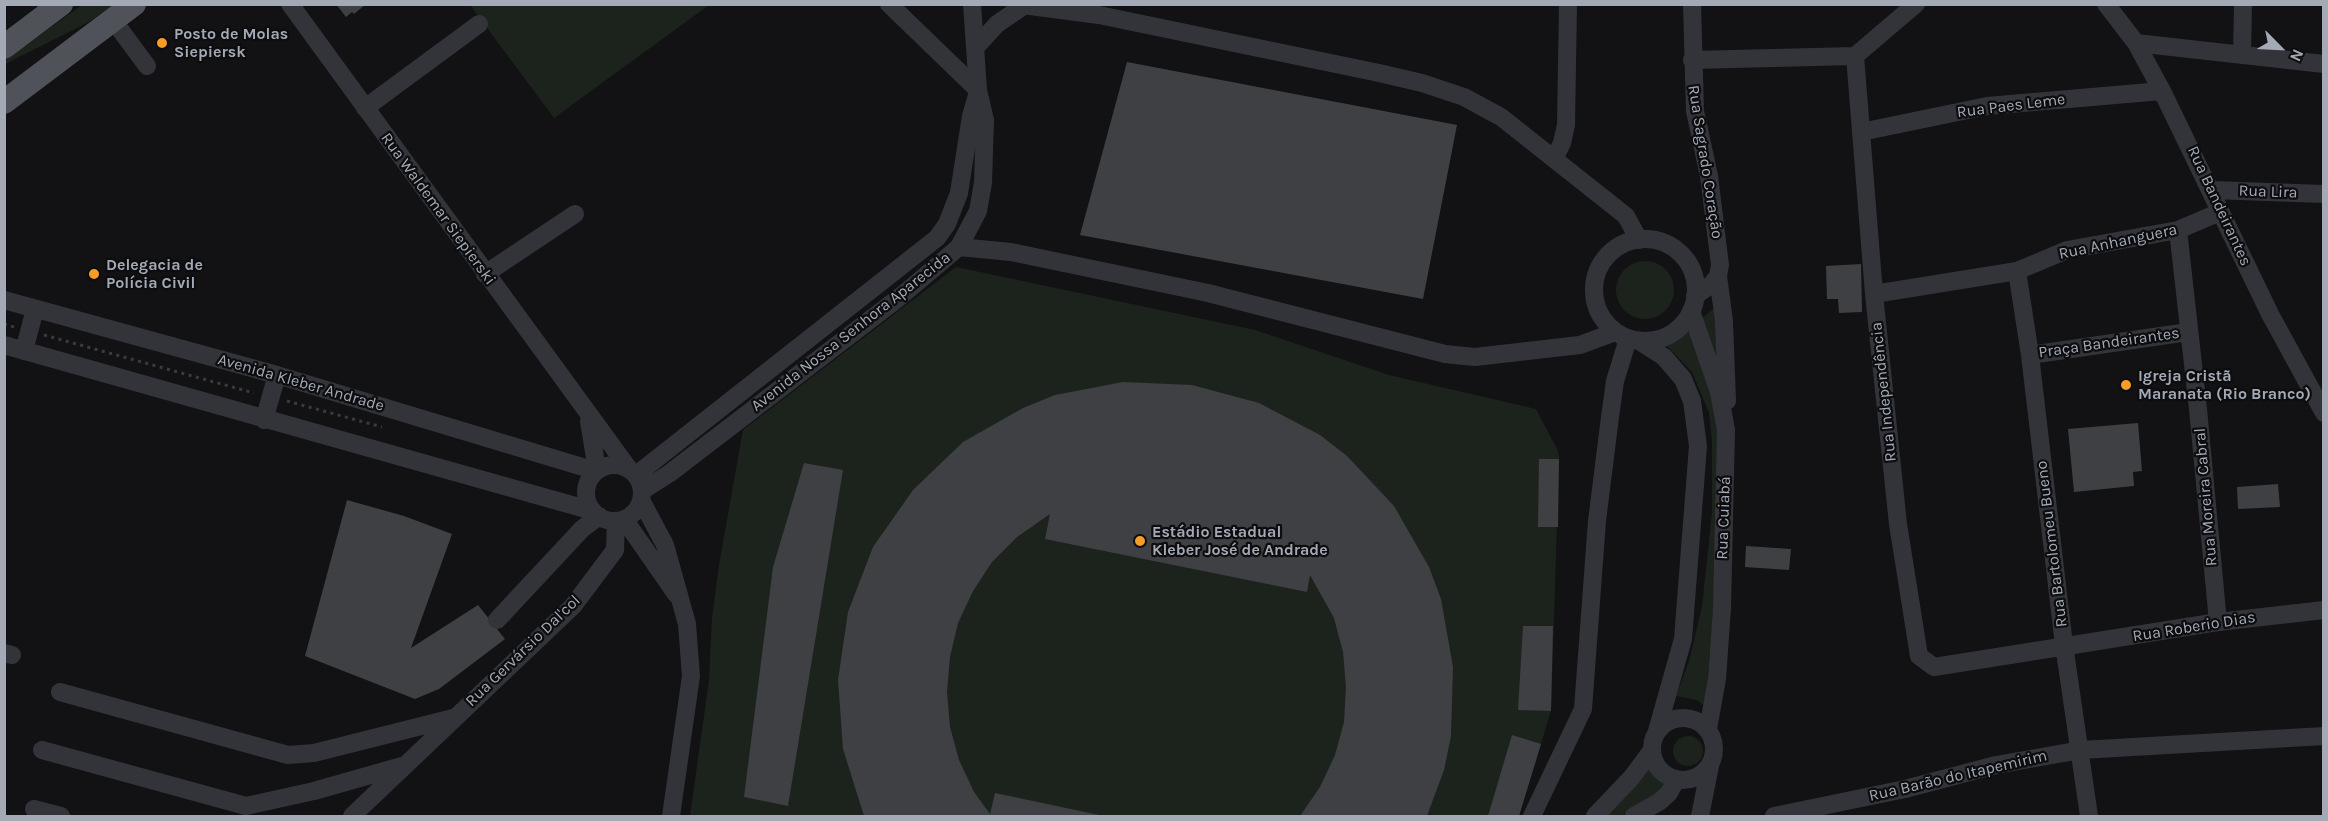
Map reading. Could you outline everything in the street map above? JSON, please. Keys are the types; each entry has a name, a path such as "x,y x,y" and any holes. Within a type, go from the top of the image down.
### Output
{"main road":[{"path":"4,102 75,47 106,12 134,4"},
{"path":"4,47 57,8"}],"street":[{"name":"Rua Waldemar Siepierski","path":"290,4 637,483 665,545 687,624 691,676 671,816"},
{"path":"889,4 978,90"},
{"path":"972,4 978,90"},
{"path":"1554,159 1562,143 1566,125 1568,4"},
{"name":"Rua Sagrado Coração","path":"1692,4 1695,111 1709,176 1719,247 1718,276 1724,321 1726,430"},
{"path":"1692,60 1855,56 1916,4"},
{"name":"Rua Bandeirantes","path":"2106,4 2136,43 2162,91 2212,190 2220,212 2324,413"},
{"path":"2242,55 2244,4"},
{"path":"976,47 997,24 1019,6 1099,15 1422,83 1464,97 1501,117 1626,216 1639,240"},
{"path":"106,12 147,66"},
{"path":"365,108 479,24"},
{"path":"2136,43 2324,64"},
{"name":"Rua Independência","path":"1855,56 1874,294 1898,524 1919,656 1934,667 2064,645"},
{"name":"Avenida Nossa Senhora Aparecida","path":"637,483 670,473 882,310 959,247 978,211 984,183 985,120 978,90"},
{"name":"Avenida Nossa Senhora Aparecida","path":"637,483 937,238 947,224 959,193 971,116 978,90"},
{"name":"Rua Paes Leme","path":"1861,132 1987,106 2162,91"},
{"name":"Rua Lira","path":"2212,190 2324,194"},
{"name":"Rua Anhanguera","path":"1874,294 2017,271 2067,250 2178,230 2220,212"},
{"path":"485,274 574,214"},
{"name":"Rua Moreira Cabral","path":"2178,230 2218,622"},
{"path":"1627,337 1604,321 1596,308 1595,278 1601,264 1611,252 1624,244 1639,240 1660,242 1680,253 1694,295"},
{"path":"959,247 1011,252 1208,293 1444,354 1475,357 1580,345 1627,337 1655,340 1670,334 1683,324 1694,295 1718,276"},
{"name":"Rua Sagrado Coração","path":"1694,295 1719,247"},
{"name":"Rua Bartolomeu Bueno","path":"2017,271 2030,355 2064,645 2089,816"},
{"name":"Rua Cuiabá","path":"1694,295 1719,392 1726,430 1722,608 1717,678 1708,729"},
{"name":"Avenida Kleber Andrade","path":"4,300 277,375 597,471"},
{"path":"24,351 35,309"},
{"name":"Praça Bandeirantes","path":"2030,355 2188,332"},
{"path":"1532,816 1583,709 1598,520 1610,417 1615,381 1627,337"},
{"name":"Rua Cuiabá","path":"1627,337 1664,357 1683,379 1692,401 1698,446 1683,639 1657,731"},
{"path":"4,345 608,517"},
{"path":"264,420 277,375"},
{"name":"Rua Waldemar Siepierski","path":"587,414 594,441 597,471"},
{"path":"497,620 582,529 608,517 638,508 637,483 613,464 597,471 590,478 586,495 608,517 648,557 680,600"},
{"name":"Rua Gervársio Dal'col","path":"352,816 573,606 615,550 608,517"},
{"name":"Rua Roberio Dias","path":"2064,645 2138,636 2218,622 2324,610"},
{"path":"60,692 288,755 314,753 453,718"},
{"path":"1595,816 1632,777 1652,750 1657,731 1664,724 1682,717 1701,722 1708,729 1715,747 1699,816"},
{"name":"Rua Barão do Itapemirim","path":"1774,816 1905,789 1996,765 2081,750 2324,736"},
{"path":"42,750 244,811"},
{"path":"1652,750 1659,769 1678,780 1693,801 1699,816"},
{"name":"Rua Gervársio Dal'col","path":"244,811 404,766"},
{"path":"1635,816 1659,802 1678,780 1700,776 1710,766"},
{"path":"34,809 61,816"}],"shaded area":[{"path":"82,5 113,5 89,22 5,64 4,61"},
{"path":"470,5 709,5 554,118"},
{"path":"1645,261 1656,263 1669,274 1674,290 1672,301 1661,314 1645,319 1634,317 1621,306 1616,290 1618,279 1629,266"},
{"name":"Estádio Estadual Kleber José de Andrade","path":"956,267 1255,330 1389,375 1536,409 1558,451 1559,459 1551,711 1519,816 690,816 709,680 712,618 719,565 743,430"},
{"path":"1718,305 1718,369 1701,319"},
{"path":"1688,331 1709,369 1720,418 1715,583 1706,707 1697,700 1676,696 1689,661 1702,607 1712,513 1712,440 1709,413 1692,372 1667,346"},
{"path":"1688,736 1694,737 1702,745 1702,757 1694,765 1688,766 1682,765 1674,757 1673,751 1674,745 1682,737"},
{"path":"1651,763 1663,779 1671,784 1621,816 1606,816"}],"building":[{"path":"336,4 366,4 354,14 352,12 346,17"},
{"path":"1127,62 1457,125 1423,299 1080,235"},
{"path":"1861,264 1862,312 1839,313 1838,299 1827,299 1826,266"},
{"path":"1123,382 1192,385 1259,403 1320,435 1347,456 1394,506 1429,567 1441,599 1453,667 1451,736 1444,770 1427,816 1300,816 1320,787 1335,755 1344,722 1346,687 1343,652 1334,618 1310,575 1307,592 1045,539 1050,514 1017,537 992,562 973,591 958,623 950,657 947,692 950,727 959,760 974,792 990,814 995,793 1104,816 864,816 843,749 838,680 848,612 873,547 913,490 963,442 1023,408 1055,395"},
{"path":"2138,423 2142,471 2133,472 2134,486 2074,492 2068,429"},
{"path":"1539,459 1559,459 1558,527 1538,527"},
{"path":"804,463 843,470 788,806 744,797 773,567"},
{"path":"2278,484 2280,507 2238,509 2237,487"},
{"path":"347,500 404,516 452,534 411,648 478,605 505,639 439,689 415,699 305,656"},
{"path":"1746,546 1791,549 1789,570 1745,567"},
{"path":"1523,626 1553,626 1551,711 1518,710"},
{"path":"1512,735 1541,744 1519,816 1488,816"}],"place":[{"name":"Posto de Molas Siepiersk","path":"162,43"},
{"name":"Delegacia de Polícia Civil","path":"94,274"},
{"name":"Igreja Cristã Maranata (Rio Branco)","path":"2126,385"},
{"name":"Estádio Estadual Kleber José de Andrade","path":"1140,541"}]}
